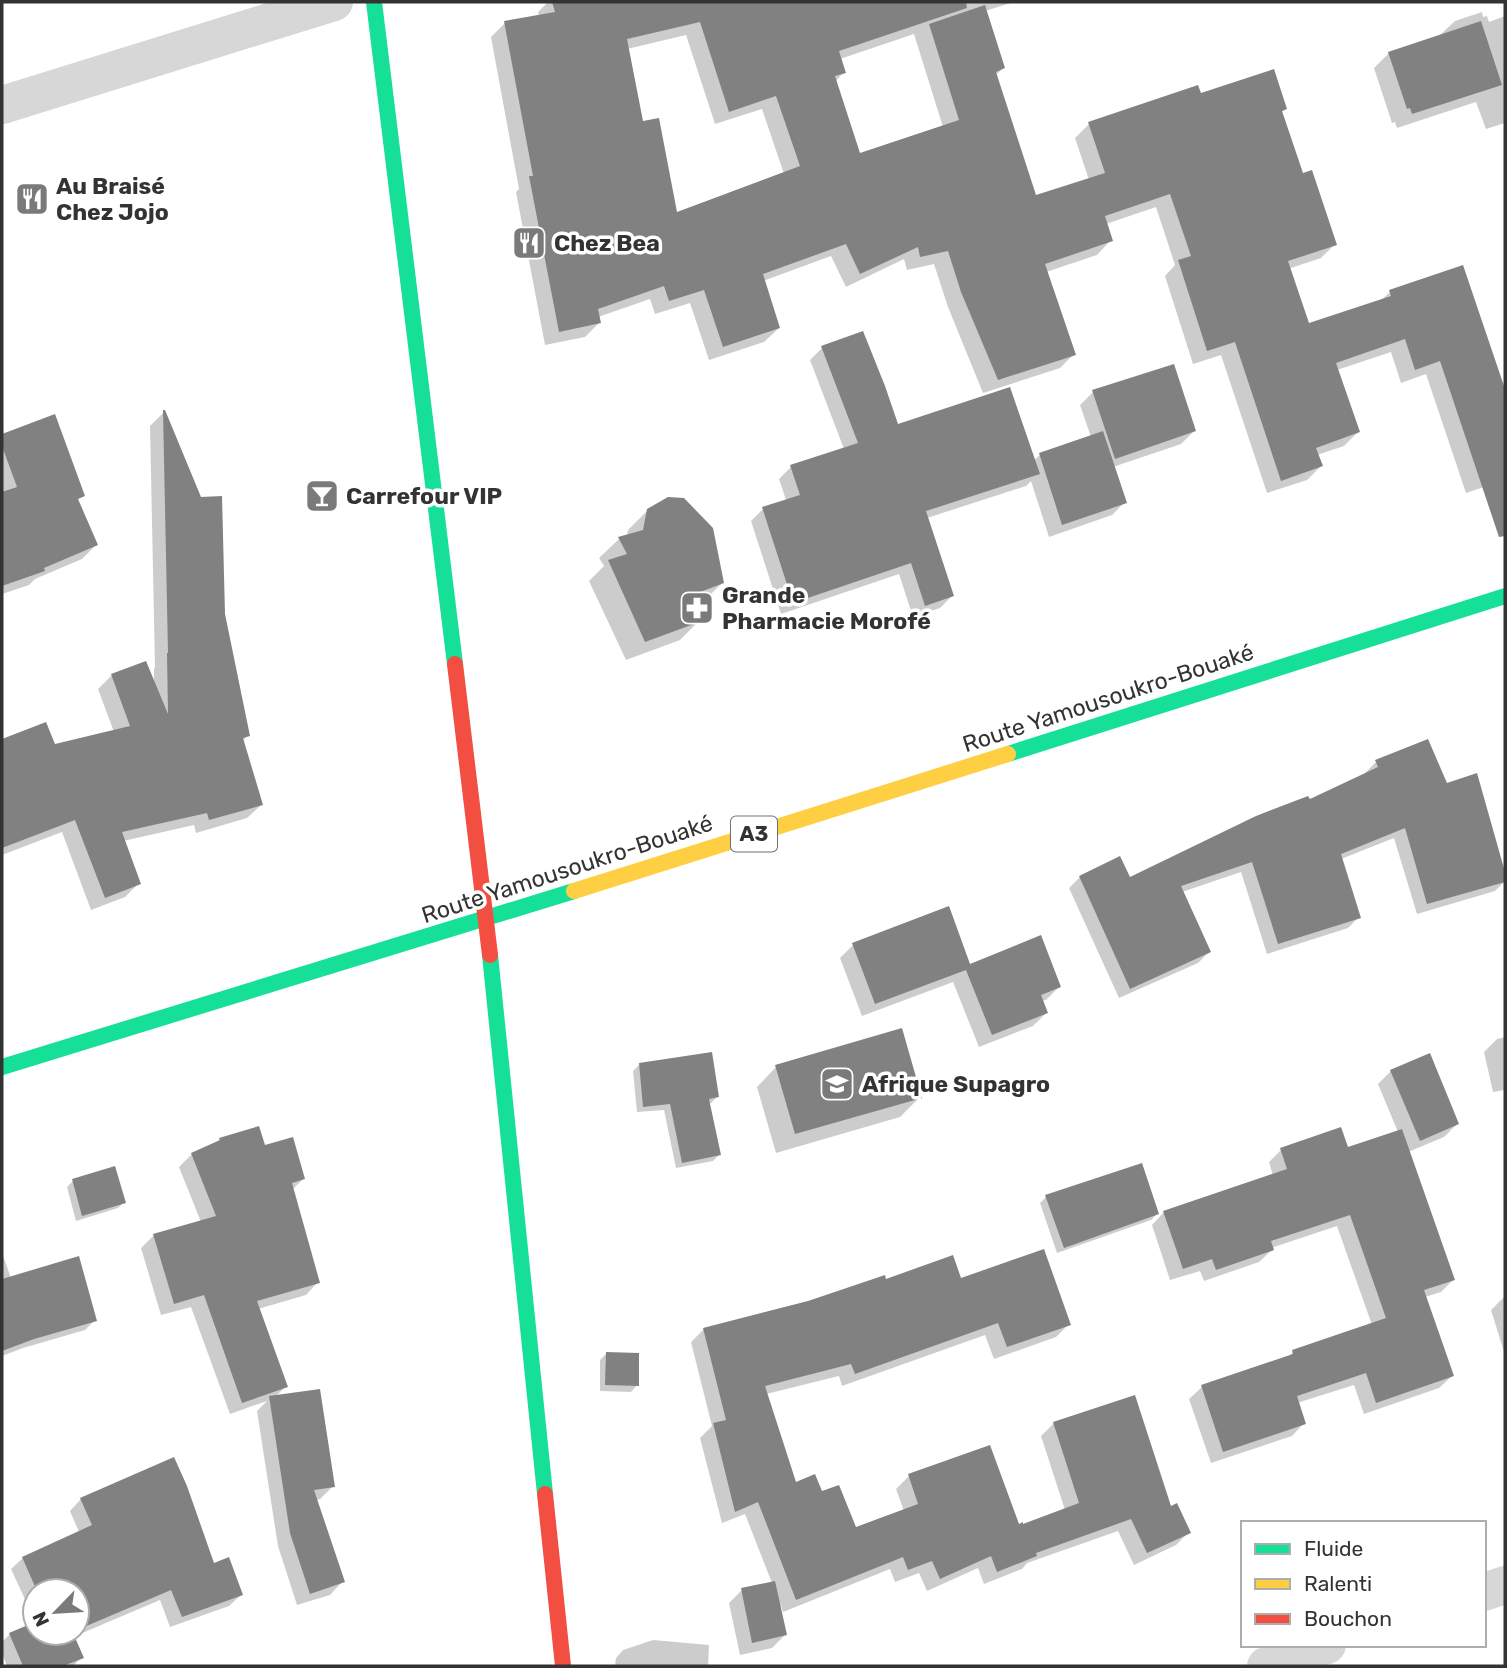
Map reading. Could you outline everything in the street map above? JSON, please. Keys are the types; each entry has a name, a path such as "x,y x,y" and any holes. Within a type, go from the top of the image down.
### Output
{"main road":[{"path":"374,2 486,919 563,1666"},
{"name":"Route Yamousoukro-Bouaké","path":"2,1067 486,919 1505,596"}],"street":[{"path":"2,105 334,2"},
{"path":"1486,1591 1505,1585"},
{"path":"1265,1666 1322,1647"}],"building":[{"path":"552,2 966,2 967,8 839,51 846,73 835,76 860,153 959,120 929,24 985,5 1005,68 996,72 1036,195 1105,173 1088,122 1198,85 1201,93 1274,69 1287,109 1282,111 1303,173 1312,170 1337,245 1288,261 1309,323 1391,296 1389,290 1463,265 1505,389 1505,536 1499,537 1440,361 1415,370 1405,339 1336,363 1360,432 1316,448 1323,466 1281,481 1235,342 1207,351 1178,260 1191,256 1170,194 1105,216 1113,241 1045,264 1076,355 998,380 961,292 948,251 920,257 918,247 860,274 846,244 763,274 780,328 723,347 704,290 669,301 664,286 598,309 601,323 559,332 529,176 533,176 504,21 555,12","holes":["700,22 729,112 776,96 800,166 677,212 659,118 643,121 627,39"]},
{"path":"1481,21 1502,85 1412,114 1410,108 1407,109 1388,52"},
{"path":"863,331 898,424 1010,387 1040,474 926,511 954,596 925,606 911,563 793,603 762,507 800,495 790,465 858,443 821,346"},
{"path":"1174,364 1196,431 1115,459 1092,390"},
{"path":"163,410 201,497 222,496 225,614 250,736 243,738 263,805 209,820 207,813 122,832 141,884 105,898 75,820 2,848 2,739 46,722 55,744 130,726 111,674 146,661 168,714"},
{"path":"55,414 85,496 78,499 98,545 44,568 45,571 2,586 2,492 17,487 2,446 2,434"},
{"path":"1103,431 1127,503 1062,525 1039,453"},
{"path":"668,497 684,498 713,528 724,583 695,594 702,621 645,642 608,560 627,554 618,537 643,530 647,509"},
{"path":"1428,739 1447,783 1477,773 1505,872 1505,882 1427,904 1405,828 1341,854 1361,918 1278,944 1252,862 1181,886 1211,952 1130,989 1079,876 1120,856 1130,877 1256,816 1308,796 1310,799 1378,767 1375,760"},
{"path":"949,906 970,964 1041,935 1061,987 1041,995 1048,1013 992,1035 966,970 875,1004 852,943"},
{"path":"902,1028 922,1098 795,1134 775,1065"},
{"path":"712,1052 719,1097 709,1099 721,1155 682,1163 670,1104 643,1107 639,1063"},
{"path":"1430,1053 1459,1124 1420,1141 1390,1070"},
{"path":"259,1126 265,1145 293,1137 305,1179 292,1183 320,1283 257,1301 288,1387 242,1403 204,1295 174,1304 153,1234 216,1216 191,1153 220,1140 219,1138"},
{"path":"1341,1127 1348,1147 1402,1129 1455,1280 1424,1290 1454,1376 1376,1403 1366,1373 1297,1396 1306,1424 1223,1452 1201,1385 1293,1354 1292,1350 1386,1318 1350,1215 1271,1241 1274,1250 1216,1270 1212,1259 1183,1269 1163,1211 1287,1169 1280,1148"},
{"path":"1142,1163 1159,1214 1064,1248 1045,1195"},
{"path":"115,1166 126,1203 82,1216 72,1179"},
{"path":"1044,1249 1071,1325 1007,1347 998,1323 855,1374 851,1364 765,1386 796,1482 815,1474 822,1491 839,1485 856,1527 918,1504 908,1474 990,1445 1019,1524 1023,1524 1079,1503 1053,1422 1135,1395 1171,1506 1177,1503 1191,1533 1147,1553 1131,1519 1036,1553 1037,1556 997,1572 991,1556 940,1579 932,1561 908,1570 903,1557 796,1600 758,1502 735,1512 713,1423 726,1420 703,1328 808,1301 885,1275 886,1279 953,1255 961,1278"},
{"path":"79,1256 97,1321 2,1351 2,1279"},
{"path":"606,1352 639,1353 639,1386 605,1385"},
{"path":"320,1389 335,1487 314,1490 345,1582 310,1594 290,1533 269,1396"},
{"path":"174,1457 214,1563 229,1557 243,1595 182,1617 171,1590 91,1624 91,1577 31,1577 22,1557 92,1525 80,1498"},
{"path":"775,1581 787,1635 752,1643 741,1588"},
{"path":"21,1628 21,1647 79,1647 84,1658 63,1666 23,1666 9,1633"}],"traffic: fast":[{"path":"374,2 455,664"},
{"path":"1008,754 1505,596"},
{"path":"2,1067 574,891"},
{"path":"490,955 545,1494"}],"traffic: slow":[{"path":"574,891 1008,754"}],"traffic: jam":[{"path":"455,664 490,955"},
{"path":"545,1494 563,1666"}],"place":[{"name":"Au Braisé Chez Jojo","path":"32,199"},
{"name":"Chez Bea","path":"529,243"},
{"name":"Carrefour VIP","path":"322,496"},
{"name":"Grande Pharmacie Morofé","path":"697,608"},
{"name":"Afrique Supagro","path":"837,1084"}]}
